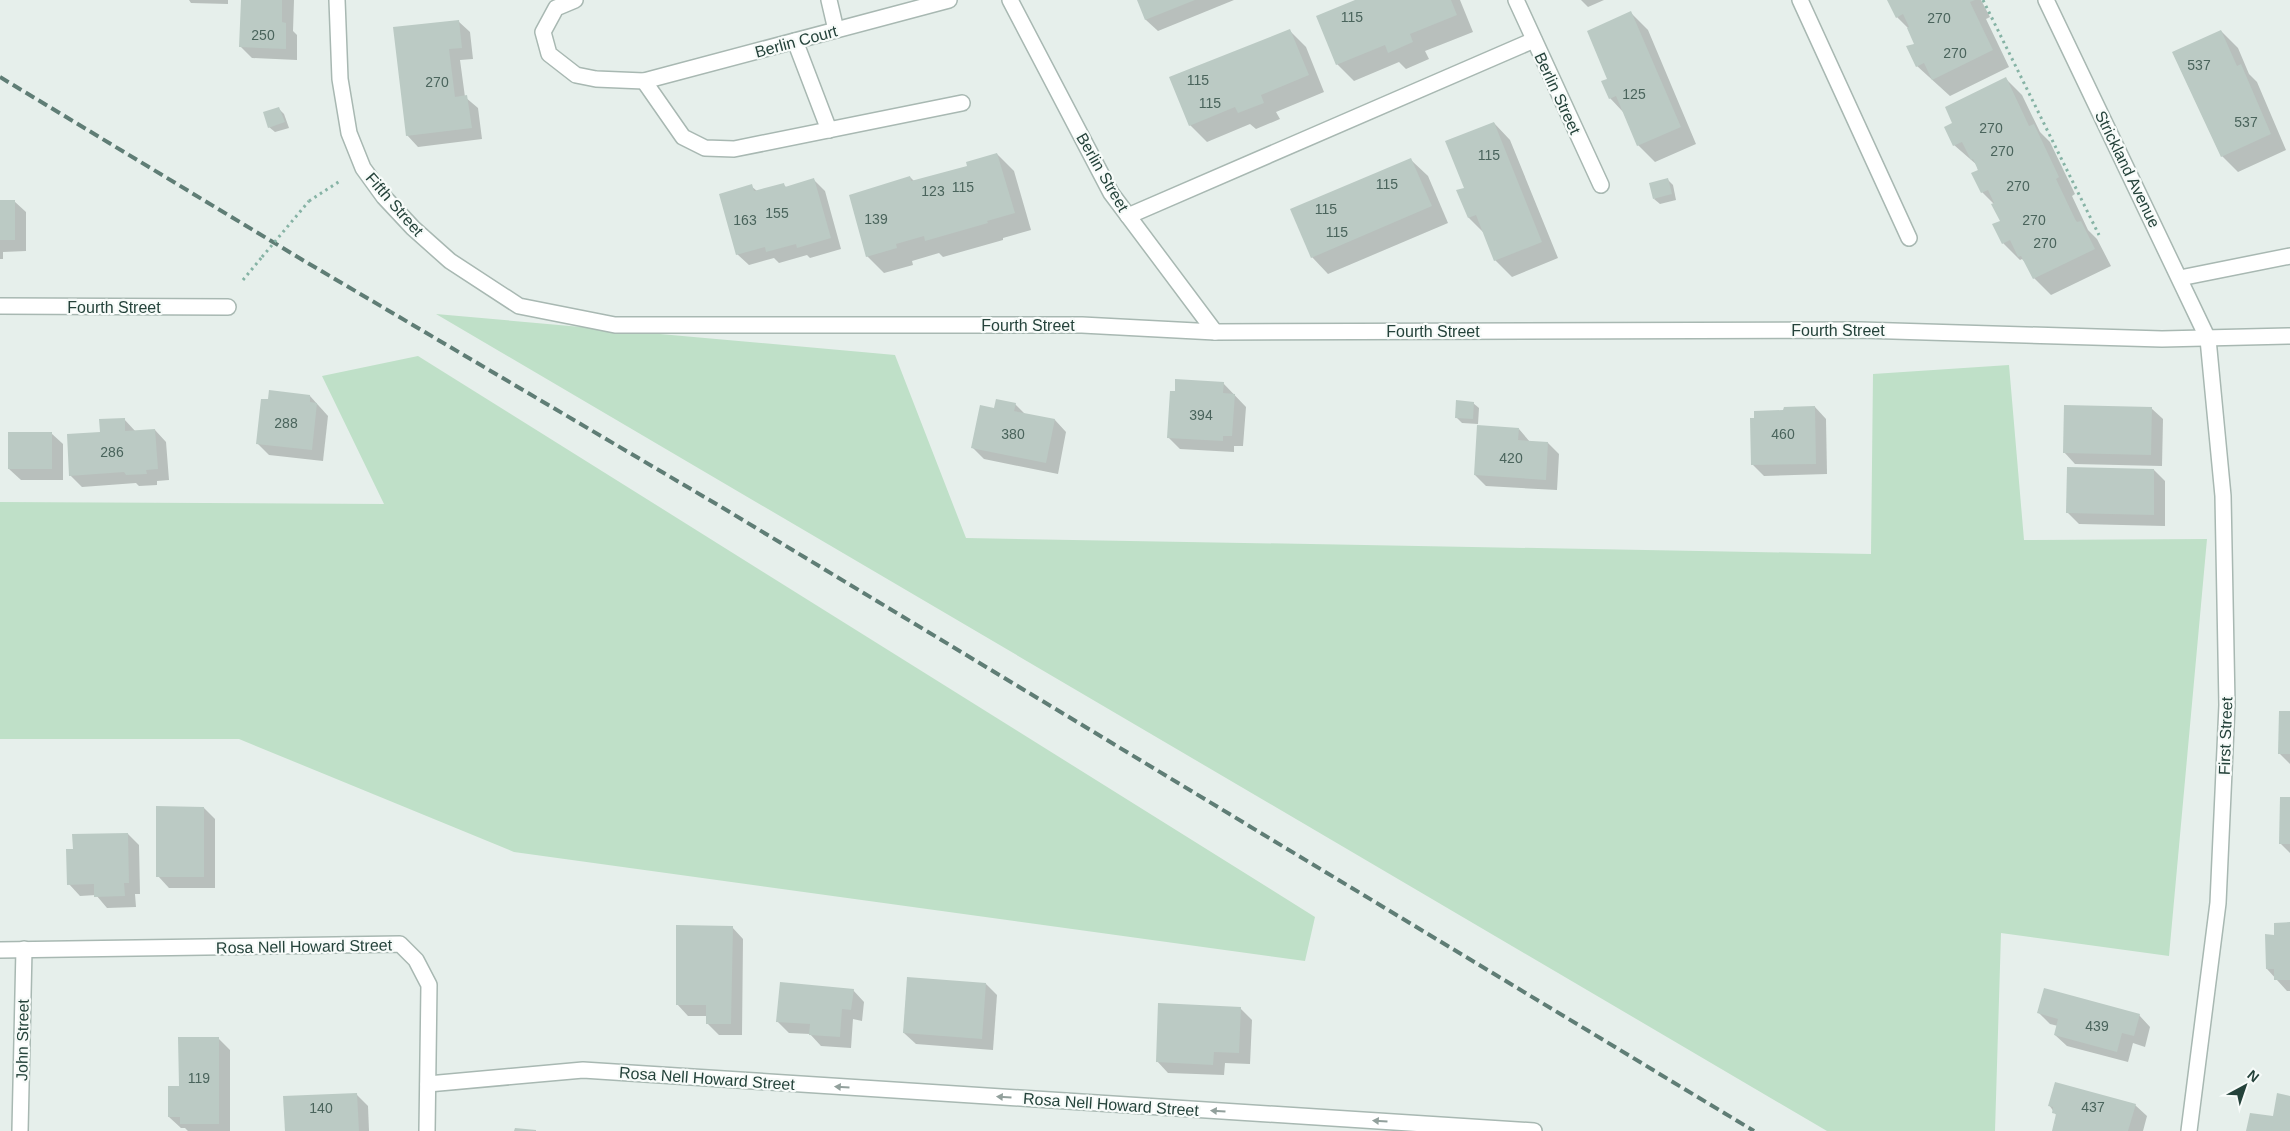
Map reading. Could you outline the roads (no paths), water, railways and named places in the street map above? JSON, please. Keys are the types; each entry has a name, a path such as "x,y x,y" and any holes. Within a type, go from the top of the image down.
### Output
{"street":[{"name":"Fifth Street","path":"337,0 340,79 349,133 362,168 384,197 413,228 450,261 519,306 576,318"},
{"name":"Berlin Court","path":"575,0 556,8 543,32 549,54 576,75 596,79 644,81 949,0"},
{"path":"829,0 836,30"},
{"name":"Berlin Street","path":"1010,0 1111,194 1215,332"},
{"name":"Berlin Street","path":"1516,0 1601,186"},
{"path":"1800,0 1909,238"},
{"name":"Strickland Avenue","path":"2046,0 2208,339"},
{"path":"1128,216 1534,40"},
{"path":"795,41 829,130"},
{"path":"644,81 683,137 705,148 734,149 962,103"},
{"path":"2180,278 2290,256"},
{"name":"Fourth Street","path":"0,306 228,307"},
{"name":"Fourth Street","path":"576,318 615,326 1082,325 1215,332 1860,330 2208,339 2290,336"},
{"name":"First Street","path":"2189,1131 2218,903 2227,704 2223,496 2208,339"},
{"name":"Rosa Nell Howard Street","path":"0,950 400,944 416,960 429,985 428,1084 583,1070 1534,1131"},
{"name":"John Street","path":"20,1131 24,949"},
{"path":"427,1131 428,1084"}],"railway":[{"path":"0,77 301,259 723,508 1754,1131"}]}
